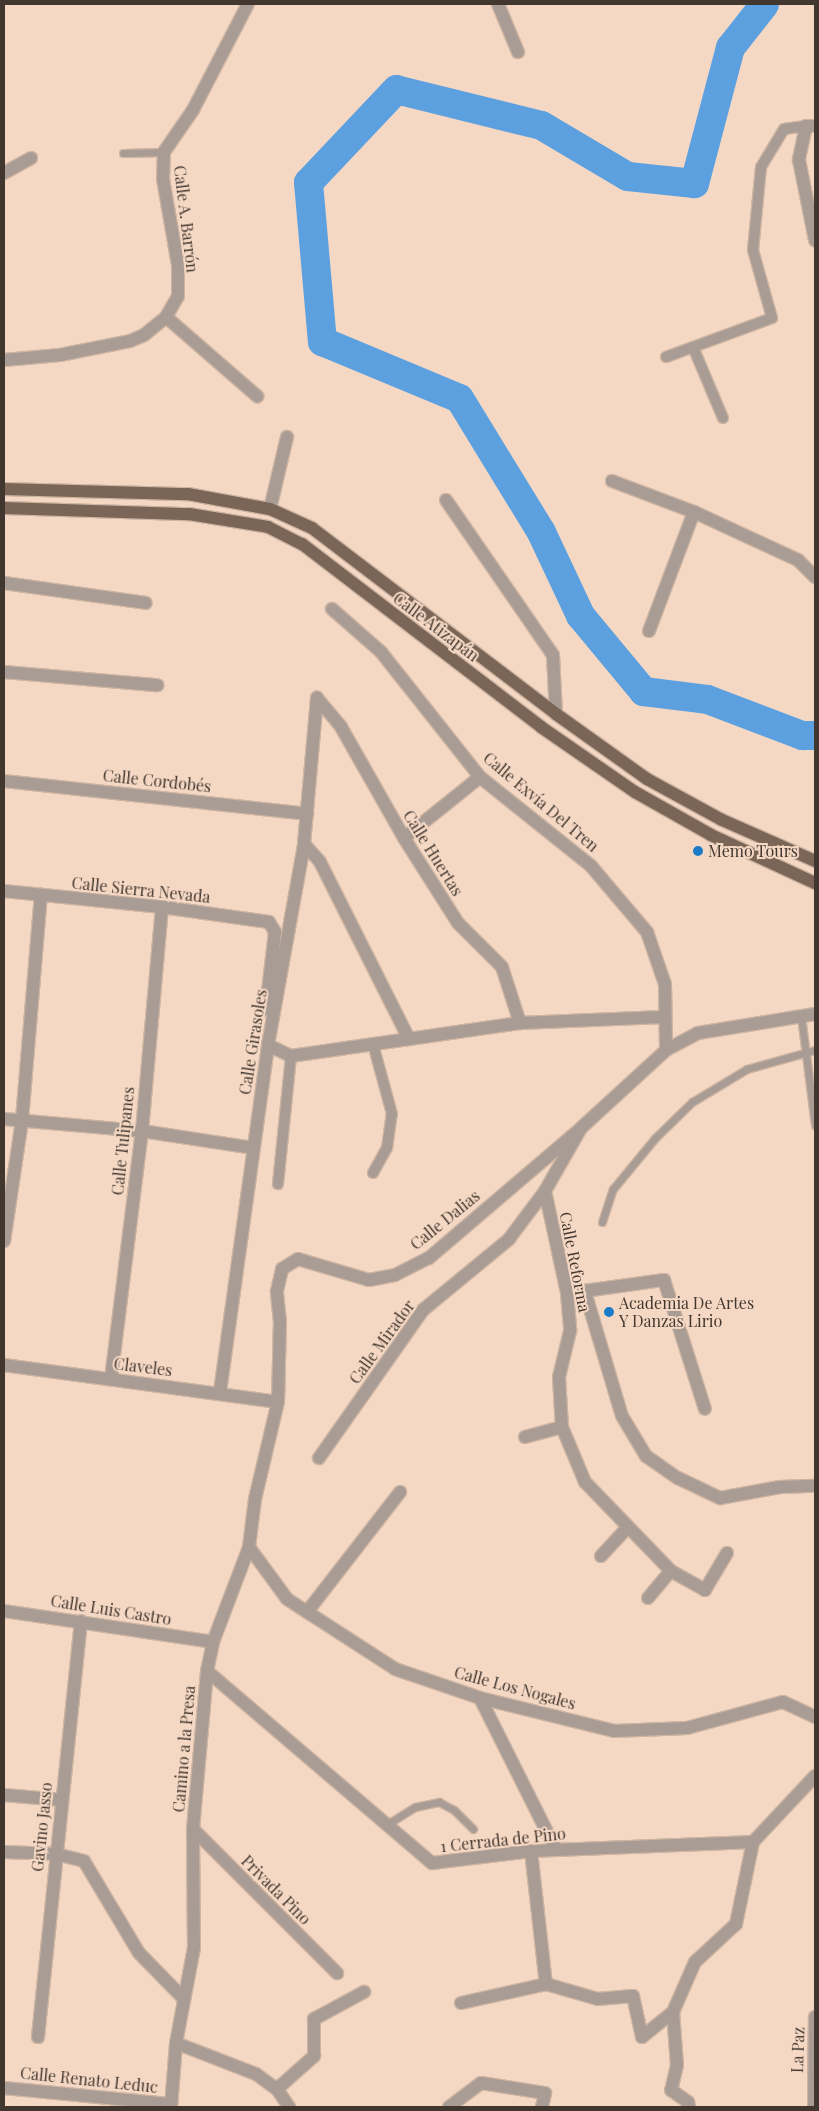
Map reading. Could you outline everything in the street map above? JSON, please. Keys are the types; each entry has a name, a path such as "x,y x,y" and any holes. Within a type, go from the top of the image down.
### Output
{"main road":[{"name":"Calle Atizapán","path":"4,489 188,494 270,509 312,528 556,714 647,779 722,820 815,860"},
{"name":"Calle Atizapán","path":"4,508 190,514 268,527 302,544 541,727 635,792 712,835 815,883"}],"street":[{"name":"Calle A. Barrón","path":"4,360 60,355 130,341 150,331 166,317 178,296 178,265 162,179 164,152 193,110 248,4"},
{"path":"498,4 518,52"},
{"path":"666,357 772,318 753,250 761,167 784,129 811,126 799,160 815,240"},
{"path":"4,173 31,158"},
{"path":"166,317 257,396"},
{"path":"693,347 723,418"},
{"path":"270,509 287,437"},
{"path":"612,481 694,512 798,560 815,577"},
{"path":"446,500 553,655 556,714"},
{"path":"649,631 694,512"},
{"path":"4,583 146,603"},
{"name":"Calle Exvía Del Tren","path":"332,609 381,652 480,777 591,866 647,932 665,984 663,1017 666,1050"},
{"path":"4,672 157,685"},
{"name":"Calle Girasoles","path":"220,1392 268,1045 304,844 317,698"},
{"name":"Calle Huertas","path":"317,698 341,727 404,838 458,923 502,967 520,1023"},
{"path":"404,838 480,777"},
{"name":"Calle Cordobés","path":"4,781 307,814"},
{"path":"304,844 320,862 409,1039"},
{"name":"Calle Sierra Nevada","path":"4,891 162,906 269,922 274,926 266,1013 272,1022"},
{"path":"4,1241 22,1120 41,895"},
{"name":"Calle Tulipanes","path":"111,1379 142,1131 162,906"},
{"path":"545,1191 581,1128 666,1050 698,1033 815,1014"},
{"path":"268,1045 291,1056 520,1023 663,1017"},
{"path":"373,1044 392,1114 387,1148 373,1173"},
{"path":"278,1184 291,1056"},
{"path":"4,1119 142,1131 253,1148"},
{"name":"Calle Dalias","path":"278,1402 280,1322 277,1291 282,1269 298,1259 369,1280 394,1275 429,1258 581,1128"},
{"name":"Calle Reforma","path":"545,1191 567,1292 570,1331 559,1377 562,1427 585,1482 627,1528 671,1571 705,1590 728,1552"},
{"name":"Calle Mirador","path":"320,1458 423,1310 509,1239 545,1191"},
{"path":"567,1292 585,1292 664,1280 705,1409"},
{"name":"Calle Reforma","path":"585,1292 622,1416 646,1456 678,1478 720,1498 780,1487 815,1486"},
{"name":"Claveles","path":"4,1365 220,1392 278,1402"},
{"name":"Camino a la Presa","path":"171,2106 176,2043 194,1948 193,1829 207,1671 213,1642 249,1547 255,1499 278,1402"},
{"path":"525,1437 562,1427"},
{"path":"307,1612 400,1492"},
{"path":"601,1556 627,1528"},
{"name":"Calle Los Nogales","path":"249,1547 287,1599 396,1669 480,1698 614,1731 687,1728 783,1702 815,1717"},
{"path":"648,1598 671,1571"},
{"name":"Calle Luis Castro","path":"4,1611 213,1642"},
{"name":"Gavino Jasso","path":"38,2037 81,1621"},
{"name":"1 Cerrada de Pino","path":"207,1671 432,1863 531,1851 753,1842"},
{"path":"480,1698 556,1850"},
{"path":"689,2107 688,2102 671,2090 677,2065 673,2012 694,1962 736,1924 753,1842 815,1776"},
{"path":"4,1795 62,1800"},
{"name":"Privada Pino","path":"193,1829 336,1973"},
{"path":"531,1851 546,1984"},
{"path":"4,1852 56,1854 84,1861 139,1953 183,1998"},
{"path":"461,2003 546,1984 598,1999 633,1996 642,2037 673,2012"},
{"path":"277,2089 314,2056 314,2020 364,1992"},
{"name":"La Paz","path":"814,2107 815,2017"},
{"path":"176,2043 256,2074 277,2089 289,2107"},
{"path":"449,2107 481,2083 545,2093 542,2107"},
{"name":"Calle Renato Leduc","path":"4,2088 171,2106"}],"lane":[{"path":"123,153 164,152"},
{"path":"801,1016 815,1125"},
{"path":"602,1222 613,1189 655,1138 692,1102 747,1068 805,1051 815,1050"},
{"path":"386,1824 415,1806 439,1802 454,1810 473,1829"}],"waterway":[{"path":"764,4 730,47 694,183 627,176 541,125 396,89 308,182 322,341 459,398 541,532 580,615 643,691 707,699 802,735 815,735"}],"place":[{"name":"Memo Tours","path":"698,851"},
{"name":"Academia De Artes Y Danzas Lirio","path":"609,1312"}]}
